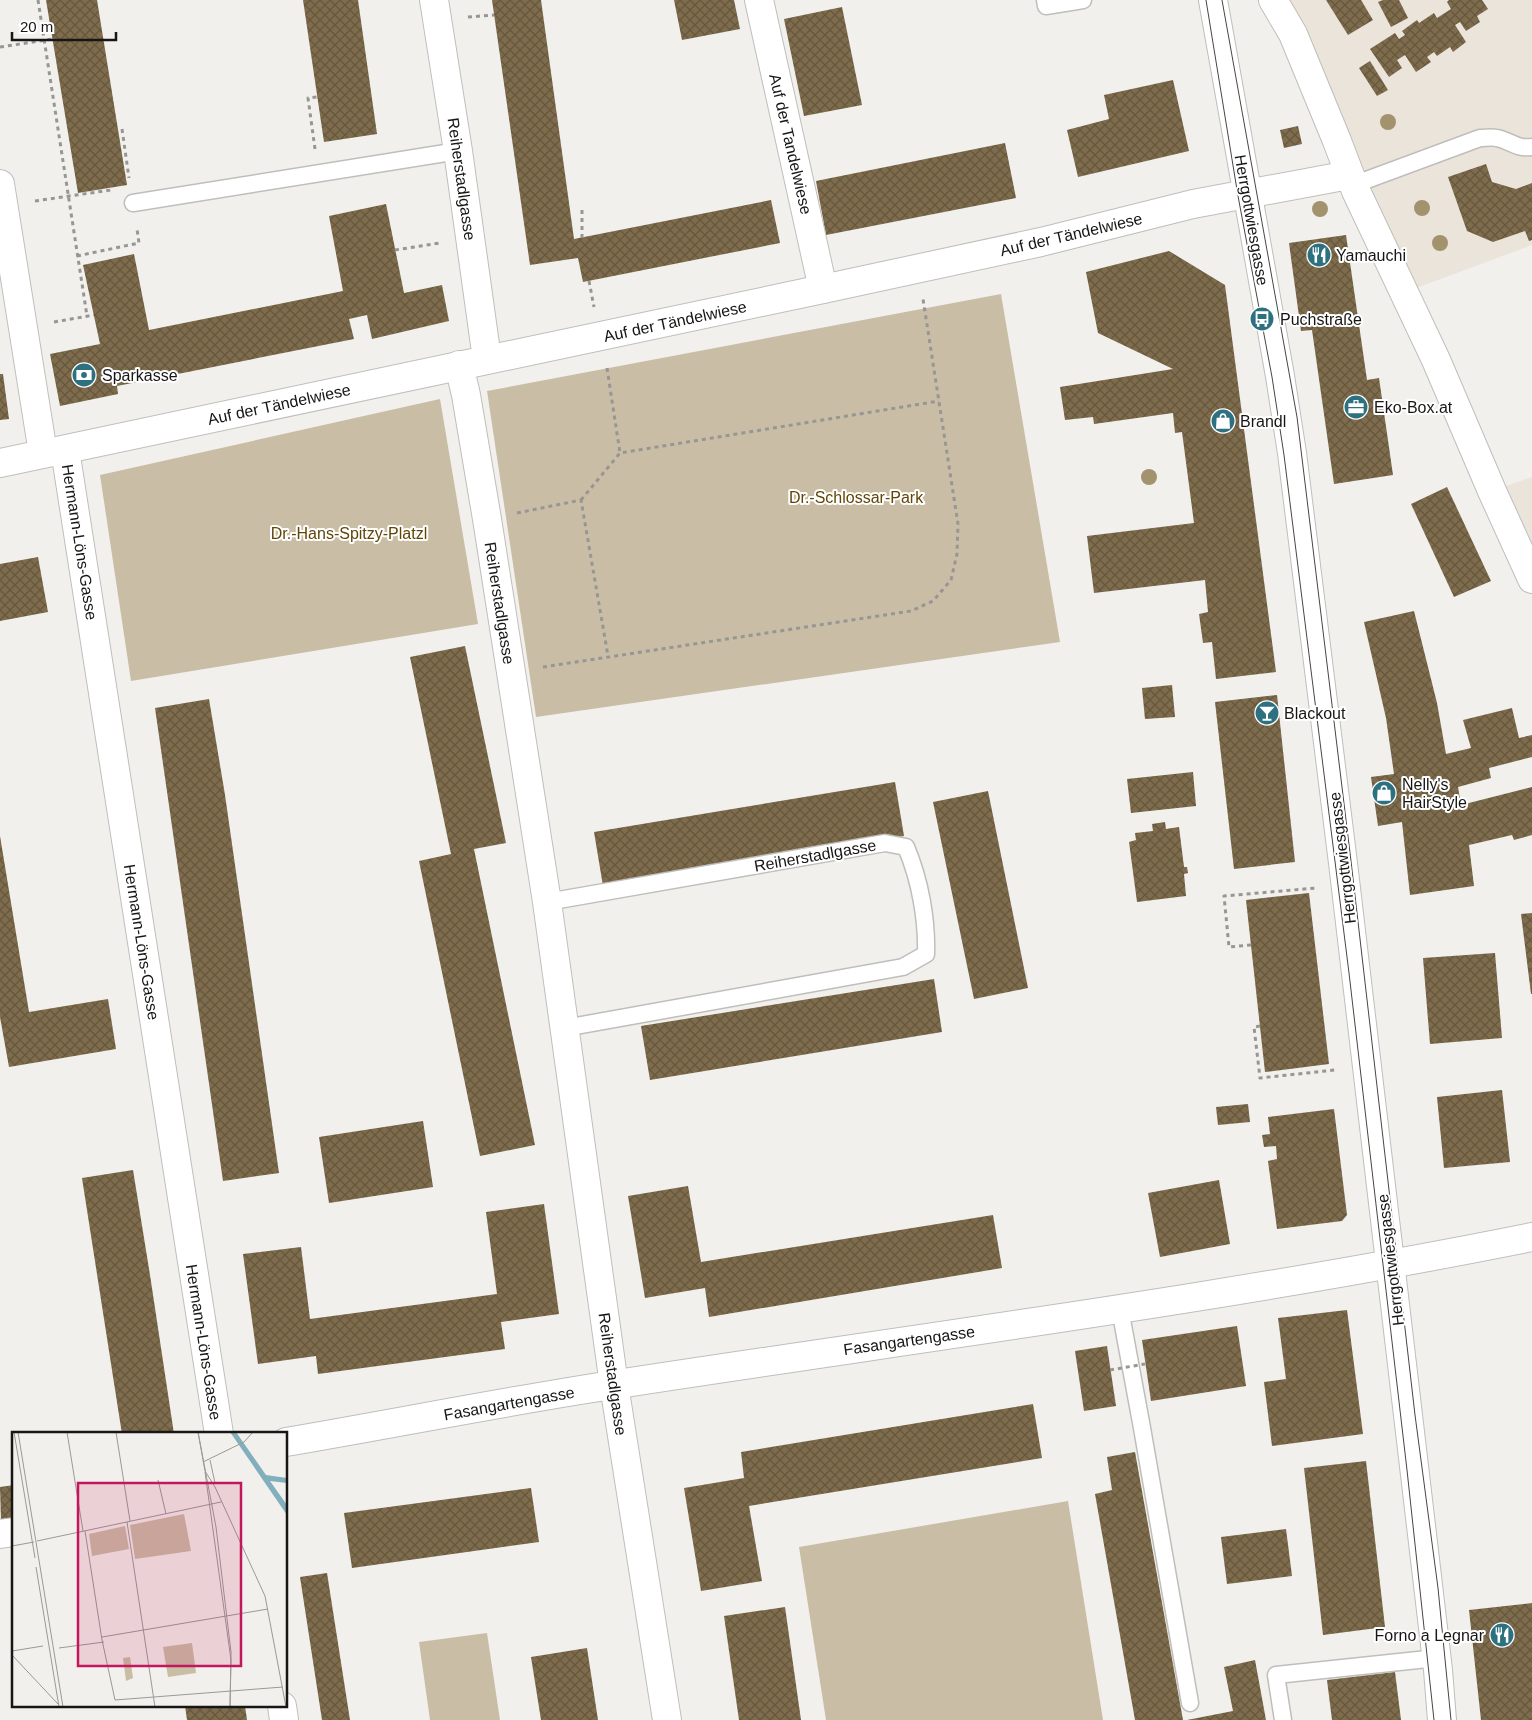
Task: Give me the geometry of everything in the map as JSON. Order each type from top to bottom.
[{"type":"street","name":"Reiherstadlgasse","points":[[434,0],[458,151],[487,359]]},
{"type":"street","name":"Auf der Tandelwiese","points":[[759,0],[823,289]]},
{"type":"street","name":"Herrgottwiesgasse","points":[[1213,0],[1292,453],[1437,1658],[1442,1720]]},
{"type":"street","points":[[1273,0],[1293,34]]},
{"type":"street","points":[[1285,0],[1293,34],[1351,180],[1436,360],[1531,576]]},
{"type":"street","name":"Auf der Tändelwiese","points":[[0,463],[487,359],[554,347],[1041,242],[1193,204],[1247,194],[1351,180]]},
{"type":"street","name":"Hermann-Löns-Gasse","points":[[0,184],[54,451],[219,1432]]},
{"type":"street","name":"Reiherstadlgasse","points":[[459,365],[487,518],[547,902],[614,1384],[667,1720]]},
{"type":"street","name":"Fasangartengasse","points":[[288,1442],[614,1384],[1120,1309],[1390,1265],[1532,1237]]},
{"type":"lane","points":[[1045,0],[1046,6],[1084,0]]},
{"type":"lane","points":[[1351,180],[1480,138],[1499,138],[1514,146],[1532,147]]},
{"type":"lane","points":[[131,195],[319,174],[458,151]]},
{"type":"lane","name":"Reiherstadlgasse","points":[[547,902],[885,843],[906,847],[914,867],[927,932],[926,954],[904,967],[565,1028]]},
{"type":"lane","points":[[1120,1309],[1190,1703]]},
{"type":"lane","points":[[1283,1720],[1276,1675],[1437,1658]]},
{"type":"path","points":[[38,0],[87,316]]},
{"type":"path","points":[[467,17],[494,15]]},
{"type":"path","points":[[0,47],[53,39]]},
{"type":"path","points":[[317,97],[308,98],[319,174]]},
{"type":"path","points":[[77,256],[139,243],[122,129]]},
{"type":"path","points":[[32,202],[68,196],[131,195]]},
{"type":"path","points":[[582,210],[582,238]]},
{"type":"path","points":[[395,250],[444,242]]},
{"type":"path","points":[[589,281],[594,307]]},
{"type":"path","points":[[541,667],[911,611],[933,601],[951,580],[957,554],[958,524],[923,299]]},
{"type":"path","points":[[50,323],[94,315]]},
{"type":"path","points":[[606,365],[620,454]]},
{"type":"path","points":[[510,514],[581,500],[620,454],[939,401]]},
{"type":"path","points":[[581,500],[608,656]]},
{"type":"path","points":[[1251,945],[1229,948],[1224,896],[1319,888]]},
{"type":"path","points":[[1260,1026],[1254,1027],[1260,1078],[1338,1070]]},
{"type":"path","points":[[1110,1370],[1146,1364]]},
{"type":"shaded area","points":[[1286,0],[1532,0],[1532,245],[1411,290]]},
{"type":"shaded area","points":[[1532,477],[1532,575],[1492,491]]},
{"type":"green space","name":"Dr.-Schlossar-Park","points":[[1001,294],[1060,642],[536,717],[487,391]]},
{"type":"green space","name":"Dr.-Hans-Spitzy-Platzl","points":[[440,399],[478,624],[131,681],[100,475]]},
{"type":"green space","points":[[1068,1501],[1103,1720],[826,1720],[799,1547]]},
{"type":"green space","points":[[487,1633],[500,1720],[430,1720],[419,1642]]},
{"type":"building","points":[[46,0],[97,0],[127,185],[78,193]]},
{"type":"building","points":[[303,0],[358,0],[377,134],[324,142]]},
{"type":"building","points":[[492,0],[541,0],[574,239],[771,200],[780,243],[583,282],[578,258],[530,265]]},
{"type":"building","points":[[674,0],[734,0],[740,29],[682,40]]},
{"type":"building","points":[[1326,0],[1361,0],[1373,20],[1348,35]]},
{"type":"building","points":[[1383,0],[1399,0],[1408,18],[1391,27],[1378,2]]},
{"type":"building","points":[[1449,0],[1482,0],[1488,9],[1477,16],[1480,22],[1466,31],[1460,22],[1455,25],[1466,42],[1453,52],[1450,47],[1437,56],[1434,52],[1427,57],[1431,62],[1416,72],[1405,55],[1397,60],[1402,68],[1389,77],[1370,49],[1395,33],[1399,39],[1405,35],[1402,31],[1417,20],[1419,23],[1434,13],[1437,18],[1451,9],[1447,2]]},
{"type":"building","points":[[842,7],[862,105],[804,116],[784,19]]},
{"type":"building","points":[[1370,61],[1388,90],[1377,96],[1359,68]]},
{"type":"building","points":[[1173,80],[1189,151],[1078,177],[1067,130],[1109,119],[1104,95]]},
{"type":"building","points":[[1298,126],[1302,144],[1284,148],[1280,130]]},
{"type":"building","points":[[1005,143],[1016,198],[826,235],[816,181]]},
{"type":"building","points":[[1486,164],[1492,182],[1516,189],[1532,183],[1532,240],[1529,241],[1525,231],[1493,242],[1467,231],[1448,177]]},
{"type":"building","points":[[386,204],[404,293],[442,285],[449,321],[372,339],[367,315],[349,319],[354,339],[117,386],[118,394],[60,406],[50,354],[100,344],[83,265],[134,254],[149,330],[343,291],[329,216]]},
{"type":"building","points":[[1346,235],[1367,380],[1379,378],[1393,475],[1334,484],[1312,330],[1301,331],[1289,243]]},
{"type":"building","points":[[1169,251],[1225,285],[1276,672],[1216,679],[1212,642],[1203,643],[1199,614],[1208,612],[1205,580],[1094,593],[1087,536],[1194,523],[1182,432],[1175,433],[1173,413],[1094,424],[1093,417],[1065,420],[1060,387],[1173,369],[1098,333],[1086,272]]},
{"type":"building","points":[[0,374],[3,374],[9,419],[0,420]]},
{"type":"building","points":[[1447,487],[1491,581],[1454,597],[1411,504]]},
{"type":"building","points":[[38,557],[48,612],[0,621],[0,564]]},
{"type":"building","points":[[1414,611],[1437,703],[1446,754],[1471,748],[1463,720],[1512,708],[1519,738],[1532,735],[1532,757],[1489,768],[1491,778],[1458,787],[1461,805],[1532,787],[1532,835],[1514,840],[1512,835],[1469,845],[1474,886],[1410,895],[1402,822],[1378,826],[1371,777],[1394,774],[1386,718],[1364,622]]},
{"type":"building","points":[[465,646],[506,843],[474,849],[535,1145],[480,1156],[419,861],[451,854],[410,657]]},
{"type":"building","points":[[1172,685],[1175,717],[1145,719],[1142,688]]},
{"type":"building","points":[[1277,695],[1295,862],[1234,869],[1215,702]]},
{"type":"building","points":[[209,699],[225,795],[279,1173],[223,1181],[155,708]]},
{"type":"building","points":[[1193,772],[1196,806],[1131,813],[1127,779]]},
{"type":"building","points":[[895,782],[904,836],[603,886],[594,832]]},
{"type":"building","points":[[988,791],[1028,988],[974,999],[933,802]]},
{"type":"building","points":[[1165,822],[1166,829],[1179,827],[1184,867],[1187,867],[1188,873],[1184,874],[1186,896],[1137,902],[1129,842],[1136,840],[1135,833],[1153,831],[1152,824]]},
{"type":"building","points":[[0,836],[29,1012],[108,999],[116,1049],[9,1067],[0,1017]]},
{"type":"building","points":[[1309,893],[1329,1064],[1265,1072],[1246,900]]},
{"type":"building","points":[[1532,913],[1532,994],[1531,994],[1521,914]]},
{"type":"building","points":[[1495,953],[1502,1038],[1430,1044],[1423,958]]},
{"type":"building","points":[[934,979],[942,1032],[650,1080],[641,1026]]},
{"type":"building","points":[[1502,1090],[1510,1162],[1444,1168],[1437,1097]]},
{"type":"building","points":[[1248,1104],[1250,1122],[1218,1125],[1216,1107]]},
{"type":"building","points":[[1334,1109],[1347,1215],[1342,1221],[1277,1229],[1268,1161],[1277,1159],[1276,1146],[1264,1147],[1262,1135],[1270,1134],[1268,1117]]},
{"type":"building","points":[[423,1121],[433,1187],[329,1203],[319,1137]]},
{"type":"building","points":[[133,1170],[174,1432],[122,1432],[82,1178]]},
{"type":"building","points":[[1219,1180],[1230,1244],[1160,1257],[1148,1193]]},
{"type":"building","points":[[688,1186],[701,1262],[993,1215],[1002,1268],[709,1317],[705,1288],[645,1298],[628,1196]]},
{"type":"building","points":[[544,1204],[559,1314],[501,1322],[505,1349],[318,1374],[316,1356],[258,1364],[243,1254],[301,1247],[310,1319],[497,1294],[486,1212]]},
{"type":"building","points":[[1347,1310],[1363,1434],[1272,1446],[1264,1382],[1286,1379],[1278,1318]]},
{"type":"building","points":[[1237,1326],[1246,1386],[1151,1401],[1142,1340]]},
{"type":"building","points":[[1107,1346],[1116,1406],[1084,1411],[1075,1351]]},
{"type":"building","points":[[1033,1404],[1042,1458],[749,1506],[762,1581],[701,1591],[684,1488],[744,1478],[741,1452]]},
{"type":"building","points":[[1135,1452],[1183,1720],[1135,1720],[1095,1494],[1112,1490],[1107,1457]]},
{"type":"building","points":[[1366,1461],[1385,1627],[1323,1635],[1304,1468]]},
{"type":"building","points":[[12,1485],[12,1519],[1,1521],[0,1487]]},
{"type":"building","points":[[531,1488],[539,1542],[352,1568],[344,1513]]},
{"type":"building","points":[[1286,1529],[1292,1576],[1227,1584],[1221,1537]]},
{"type":"building","points":[[327,1573],[350,1720],[322,1720],[300,1577]]},
{"type":"building","points":[[1532,1603],[1532,1720],[1481,1720],[1469,1610]]},
{"type":"building","points":[[785,1607],[801,1720],[739,1720],[724,1616]]},
{"type":"building","points":[[587,1648],[598,1720],[541,1720],[531,1657]]},
{"type":"building","points":[[1255,1660],[1266,1720],[1187,1720],[1233,1711],[1224,1667]]},
{"type":"building","points":[[1395,1672],[1401,1720],[1332,1720],[1327,1680]]},
{"type":"building","points":[[185,1708],[245,1708],[247,1720],[187,1720]]},
{"type":"tram line","points":[[1206,0],[1238,196],[1272,377],[1284,455],[1349,973],[1434,1720]]},
{"type":"tram line","points":[[1222,0],[1297,417],[1415,1415],[1438,1588],[1451,1720]]},
{"type":"place","name":"Yamauchi","points":[[1319,255]]},
{"type":"place","name":"Puchstraße","points":[[1262,319]]},
{"type":"place","name":"Sparkasse","points":[[84,375]]},
{"type":"place","name":"Eko-Box.at","points":[[1356,407]]},
{"type":"place","name":"Brandl","points":[[1223,421]]},
{"type":"place","name":"Blackout","points":[[1267,713]]},
{"type":"place","name":"Nelly's HairStyle","points":[[1384,793]]},
{"type":"place","name":"Forno a Legnar","points":[[1502,1635]]}]
